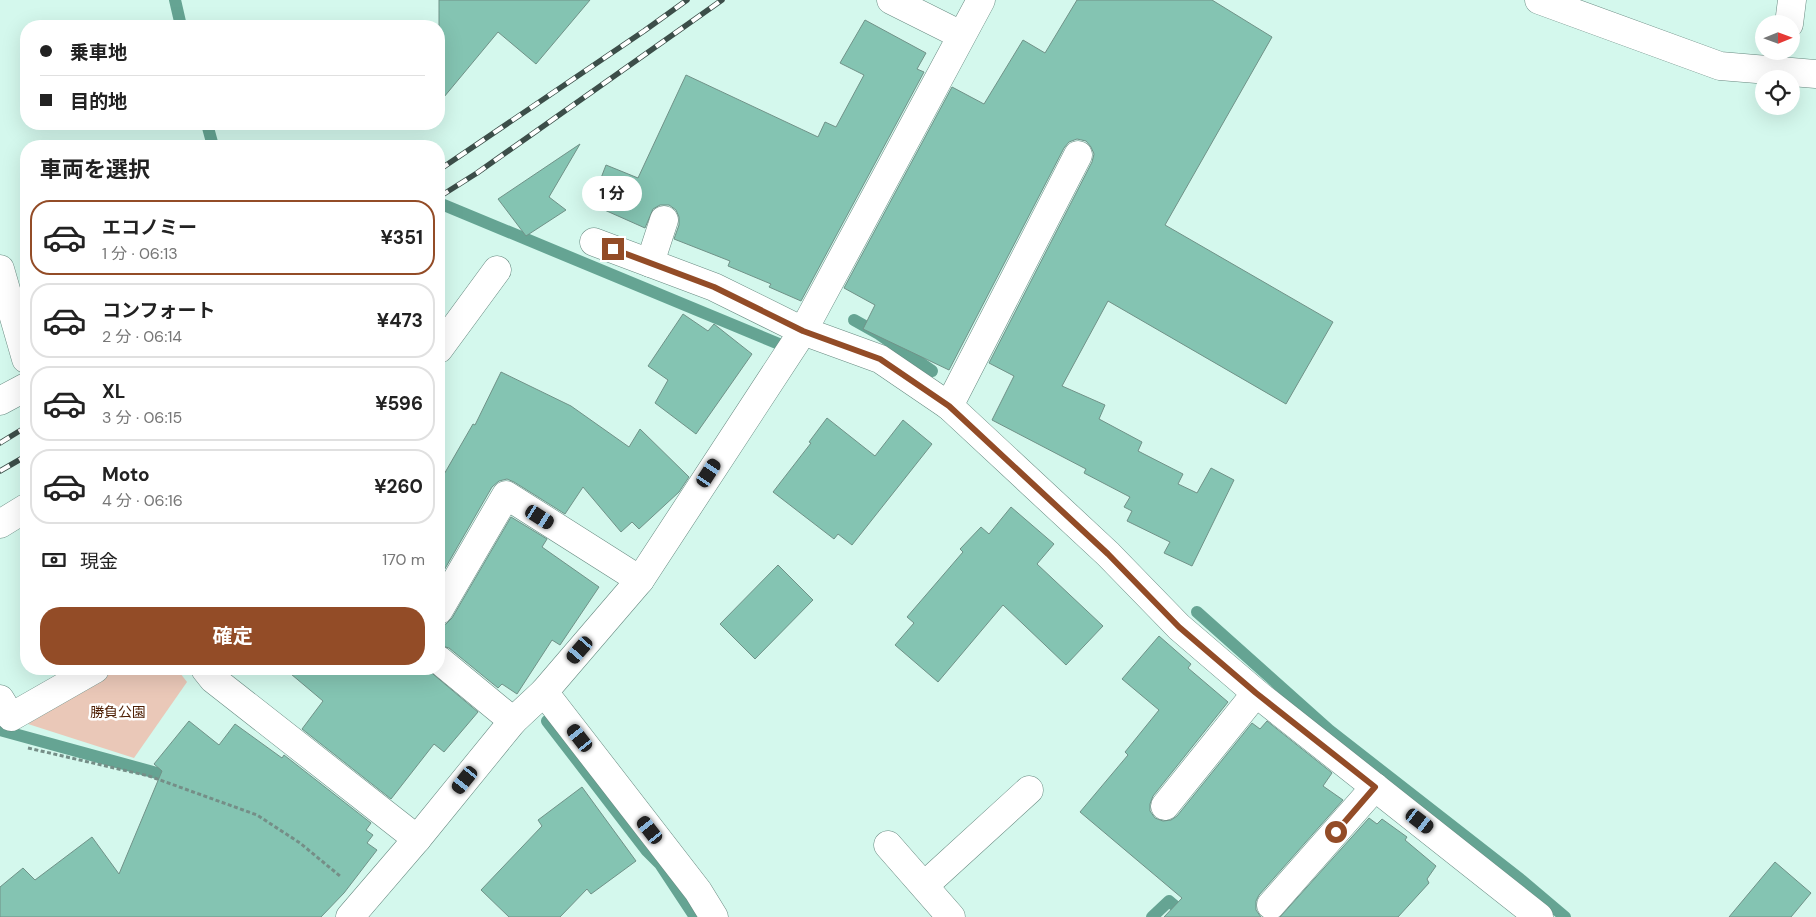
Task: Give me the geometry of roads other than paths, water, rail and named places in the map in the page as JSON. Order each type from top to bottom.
[{"type":"street","points":[[891,0],[961,35]]},
{"type":"street","points":[[358,908],[513,721],[544,692],[640,580],[803,331],[981,0]]},
{"type":"street","points":[[1539,0],[1720,66],[1784,61],[1816,74]]},
{"type":"street","points":[[1790,15],[1792,0]]},
{"type":"street","points":[[949,406],[1078,154]]},
{"type":"street","points":[[650,263],[664,220]]},
{"type":"street","points":[[594,242],[714,287],[803,331],[880,359],[949,406],[1108,554],[1179,627],[1256,693],[1539,917]]},
{"type":"street","points":[[0,269],[20,338]]},
{"type":"street","points":[[445,342],[497,270]]},
{"type":"street","points":[[0,401],[20,390]]},
{"type":"street","points":[[445,600],[506,496],[640,580]]},
{"type":"street","points":[[0,524],[20,512]]},
{"type":"street","points":[[445,665],[513,721]]},
{"type":"street","points":[[0,698],[11,717],[84,675]]},
{"type":"street","points":[[210,675],[417,839]]},
{"type":"street","points":[[544,692],[698,891],[714,917]]},
{"type":"street","points":[[1165,806],[1256,693]]},
{"type":"street","points":[[1271,906],[1375,787]]},
{"type":"street","points":[[924,885],[1029,790]]},
{"type":"street","points":[[888,845],[951,917]]},
{"type":"waterway","points":[[175,0],[180,20]]},
{"type":"waterway","points":[[209,130],[211,140]]},
{"type":"waterway","points":[[445,205],[779,344]]},
{"type":"waterway","points":[[854,320],[879,334],[932,371]]},
{"type":"waterway","points":[[1197,612],[1329,730],[1520,879],[1565,917]]},
{"type":"waterway","points":[[547,721],[647,851],[660,864],[695,917]]},
{"type":"waterway","points":[[0,730],[175,778]]},
{"type":"waterway","points":[[1152,917],[1169,901],[1188,917]]},
{"type":"railway","points":[[445,166],[687,0]]},
{"type":"railway","points":[[445,193],[477,173],[722,0]]},
{"type":"railway","points":[[0,443],[20,431]]},
{"type":"railway","points":[[0,471],[20,459]]},
{"type":"park label","name":"勝負公園","points":[[118,712]]}]
